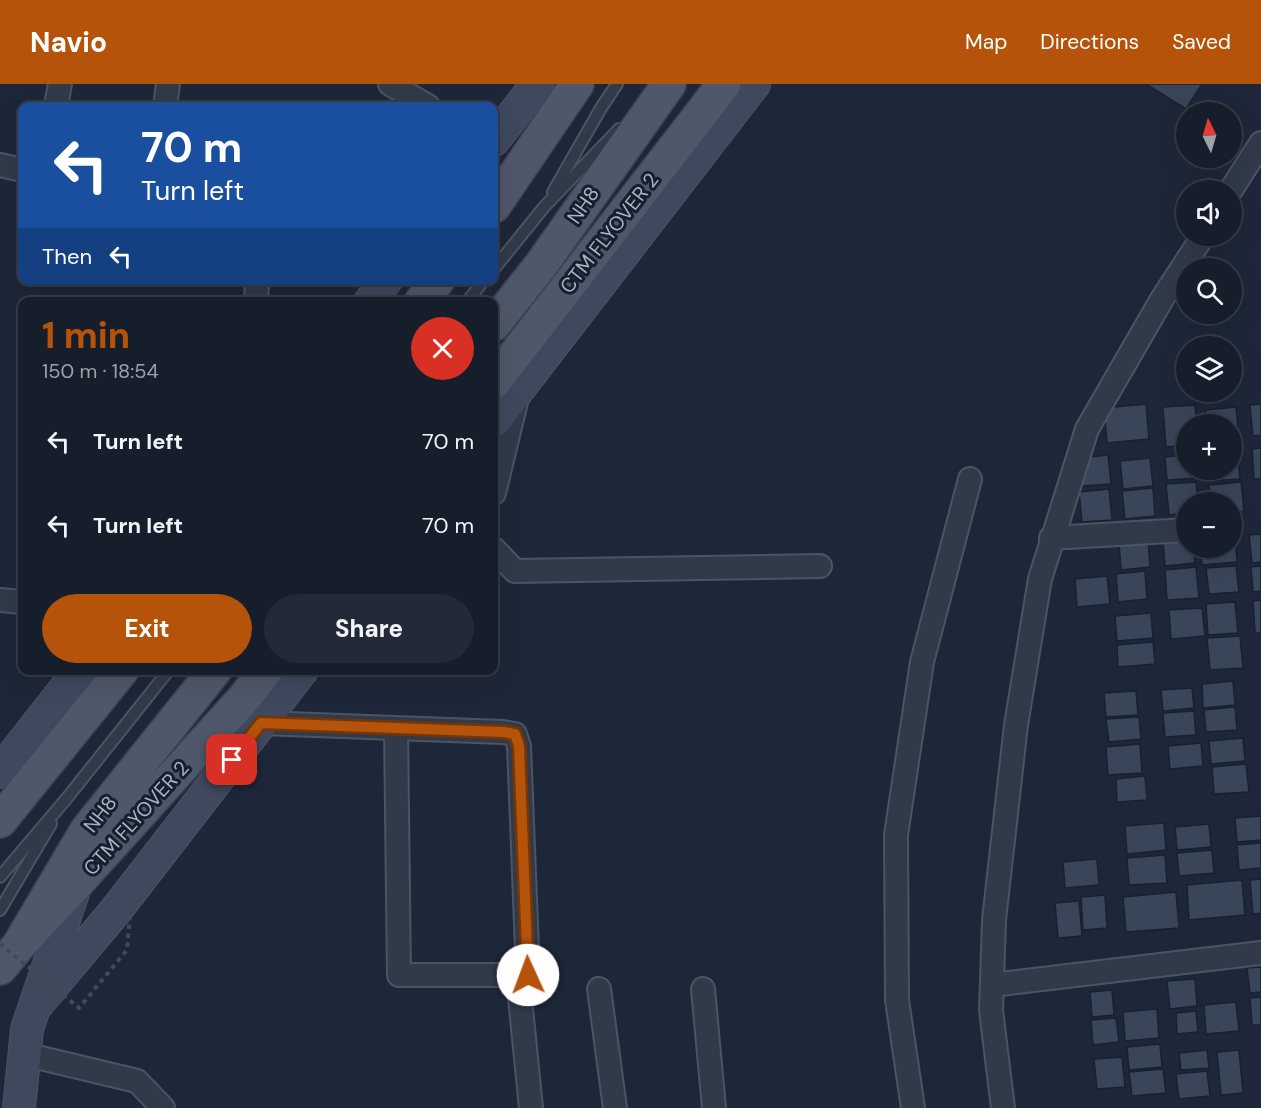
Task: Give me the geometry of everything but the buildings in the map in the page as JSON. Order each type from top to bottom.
[{"type":"main road","points":[[498,200],[577,84]]},
{"type":"main road","name":"NH8","points":[[498,319],[541,265],[669,84]]},
{"type":"main road","name":"CTM FLYOVER 2","points":[[506,385],[724,84]]},
{"type":"main road","points":[[425,297],[434,285]]},
{"type":"main road","points":[[0,821],[118,675]]},
{"type":"main road","name":"NH8","points":[[6,952],[87,830],[211,675]]},
{"type":"main road","name":"CTM FLYOVER 2","points":[[6,952],[76,884],[245,697],[262,675]]},
{"type":"street","points":[[57,102],[60,84]]},
{"type":"street","points":[[166,102],[168,84]]},
{"type":"street","points":[[390,84],[421,102]]},
{"type":"street","points":[[498,136],[537,84]]},
{"type":"street","points":[[498,409],[506,385],[754,84]]},
{"type":"street","points":[[1237,180],[1261,143]]},
{"type":"street","points":[[0,165],[18,169]]},
{"type":"street","points":[[1003,1108],[991,1010],[994,920],[1016,725],[1040,579],[1087,429],[1162,299],[1196,246]]},
{"type":"street","points":[[498,457],[506,385]]},
{"type":"street","points":[[913,1108],[897,1000],[896,835],[922,662],[970,479]]},
{"type":"street","points":[[1052,538],[1176,531]]},
{"type":"street","points":[[498,553],[515,571],[820,566]]},
{"type":"street","points":[[0,600],[18,602]]},
{"type":"street","points":[[0,772],[76,675]]},
{"type":"street","points":[[34,1008],[132,890],[298,675]]},
{"type":"street","points":[[261,723],[396,728],[515,734],[519,746],[528,975],[399,975],[396,728]]},
{"type":"street","points":[[18,1108],[27,1029],[76,884]]},
{"type":"street","points":[[992,985],[1261,953]]},
{"type":"street","points":[[599,989],[615,1108]]},
{"type":"street","points":[[703,989],[714,1108]]},
{"type":"street","points":[[520,998],[531,1108]]},
{"type":"street","points":[[24,1054],[137,1081],[163,1108]]},
{"type":"lane","points":[[544,207],[617,84]]},
{"type":"lane","points":[[498,264],[544,207],[626,122]]},
{"type":"lane","points":[[471,297],[480,285]]},
{"type":"lane","points":[[0,877],[67,798],[165,675]]},
{"type":"lane","points":[[0,910],[67,798]]},
{"type":"path","points":[[6,952],[79,1008],[127,950],[132,890]]},
{"type":"route","points":[[232,760],[261,723],[515,734],[519,746],[528,975]]}]
